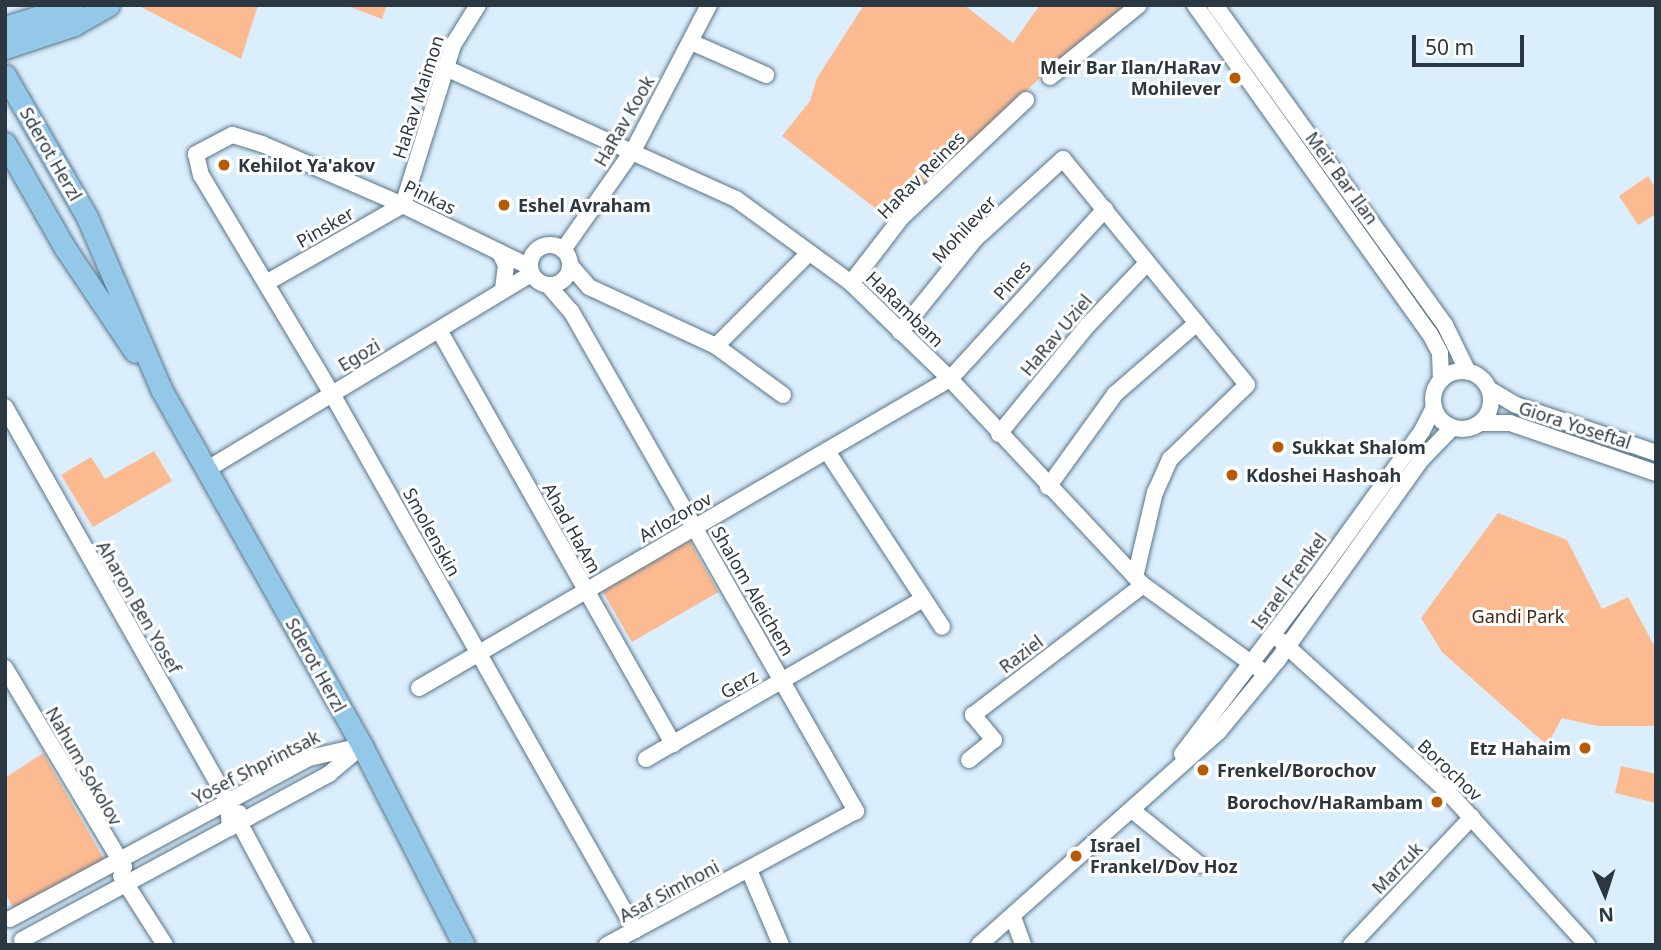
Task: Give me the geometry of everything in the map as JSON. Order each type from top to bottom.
[{"type":"main road","points":[[5,27],[74,5]]},
{"type":"main road","points":[[5,48],[74,25],[109,5]]},
{"type":"main road","name":"Sderot Herzl","points":[[5,75],[87,218],[161,389]]},
{"type":"main road","name":"Sderot Herzl","points":[[5,143],[65,248],[161,389],[362,746],[464,945]]},
{"type":"street","name":"HaRav Maimon","points":[[403,205],[462,25],[478,5]]},
{"type":"street","name":"HaRav Kook","points":[[566,258],[634,149],[709,5]]},
{"type":"street","points":[[1050,77],[1139,5]]},
{"type":"street","name":"Meir Bar Ilan","points":[[1195,5],[1430,334],[1440,353],[1441,380]]},
{"type":"street","name":"Meir Bar Ilan","points":[[1215,5],[1444,326],[1468,372]]},
{"type":"street","points":[[691,42],[766,75]]},
{"type":"street","name":"HaRambam","points":[[448,69],[634,149],[736,199],[851,284],[950,379],[1048,487],[1139,581],[1266,674]]},
{"type":"street","name":"HaRav Reines","points":[[851,284],[901,218],[1026,100]]},
{"type":"street","name":"Pinkas","points":[[196,154],[232,135],[403,205],[531,270]]},
{"type":"street","name":"Smolenskin","points":[[196,154],[201,175],[332,394],[635,930]]},
{"type":"street","name":"Mohilever","points":[[900,332],[975,239],[1063,159],[1105,209]]},
{"type":"street","name":"Pinsker","points":[[266,284],[403,205]]},
{"type":"street","points":[[1105,209],[1146,264],[1247,385],[1170,458],[1155,492],[1139,581]]},
{"type":"street","name":"Pines","points":[[950,379],[1105,209]]},
{"type":"street","points":[[566,258],[565,278],[548,285],[531,270],[533,254],[543,246],[566,258],[589,288],[716,346],[783,395]]},
{"type":"street","points":[[500,253],[506,265],[503,291]]},
{"type":"street","points":[[716,346],[808,254]]},
{"type":"street","name":"HaRav Uziel","points":[[999,434],[1088,325],[1146,264]]},
{"type":"street","name":"Egozi","points":[[206,470],[503,291],[531,270]]},
{"type":"street","name":"Shalom Aleichem","points":[[548,285],[571,311],[856,811]]},
{"type":"street","points":[[1048,487],[1115,394],[1197,323]]},
{"type":"street","name":"Ahad HaAm","points":[[439,330],[673,744]]},
{"type":"street","points":[[1468,372],[1489,388],[1491,407],[1480,423],[1452,428],[1434,407],[1441,380],[1468,372]]},
{"type":"street","name":"Arlozorov","points":[[419,688],[950,379]]},
{"type":"street","name":"Giora Yoseftal","points":[[1489,388],[1516,405],[1656,453]]},
{"type":"street","name":"Aharon Ben Yosef","points":[[5,407],[233,799],[234,825],[305,945]]},
{"type":"street","name":"Israel Frenkel","points":[[1169,774],[1422,431],[1434,407]]},
{"type":"street","name":"Giora Yoseftal","points":[[1480,423],[1510,423],[1656,473]]},
{"type":"street","name":"Israel Frenkel","points":[[979,945],[1219,731],[1288,646],[1420,461],[1452,428]]},
{"type":"street","points":[[827,451],[942,627]]},
{"type":"street","name":"Raziel","points":[[969,760],[994,740],[973,715],[1139,581]]},
{"type":"street","name":"Gerz","points":[[646,759],[923,599]]},
{"type":"street","name":"Borochov","points":[[1273,635],[1472,817],[1587,945]]},
{"type":"street","name":"Nahum Sokolov","points":[[5,668],[113,863],[133,880],[164,945]]},
{"type":"street","points":[[8,915],[23,942],[329,774],[362,746]]},
{"type":"street","name":"Yosef Shprintsak","points":[[8,915],[113,863],[309,758],[362,746]]},
{"type":"street","points":[[1132,810],[1200,865]]},
{"type":"street","name":"Asaf Simhoni","points":[[607,945],[856,811]]},
{"type":"street","name":"Marzuk","points":[[1351,945],[1472,817]]},
{"type":"street","points":[[749,870],[781,945]]},
{"type":"street","points":[[1013,917],[1023,945]]},
{"type":"green space","points":[[137,5],[258,5],[241,59]]},
{"type":"green space","points":[[345,5],[387,5],[382,19]]},
{"type":"green space","points":[[864,5],[964,5],[1013,43],[1040,5],[1131,5],[1057,61],[893,222],[782,136],[810,101],[817,78]]},
{"type":"green space","points":[[1648,176],[1656,189],[1656,214],[1638,225],[1619,196]]},
{"type":"green space","points":[[154,451],[172,481],[93,527],[61,475],[91,457],[105,479]]},
{"type":"green space","name":"Gandi Park","points":[[1498,513],[1567,540],[1602,609],[1628,597],[1656,649],[1656,726],[1598,726],[1562,718],[1547,745],[1442,652],[1421,618]]},
{"type":"green space","points":[[689,541],[718,592],[632,642],[602,591]]},
{"type":"green space","points":[[43,753],[104,859],[13,908],[5,892],[5,778]]},
{"type":"green space","points":[[1621,766],[1656,774],[1656,803],[1615,793]]},
{"type":"place","name":"Meir Bar Ilan/HaRav Mohilever","points":[[1235,78]]},
{"type":"place","name":"Kehilot Ya'akov","points":[[224,165]]},
{"type":"place","name":"Eshel Avraham","points":[[504,205]]},
{"type":"place","name":"Sukkat Shalom","points":[[1278,447]]},
{"type":"place","name":"Kdoshei Hashoah","points":[[1232,475]]},
{"type":"place","name":"Etz Hahaim","points":[[1585,748]]},
{"type":"place","name":"Frenkel/Borochov","points":[[1203,770]]},
{"type":"place","name":"Borochov/HaRambam","points":[[1437,802]]},
{"type":"place","name":"Israel Frankel/Dov Hoz","points":[[1076,856]]}]
